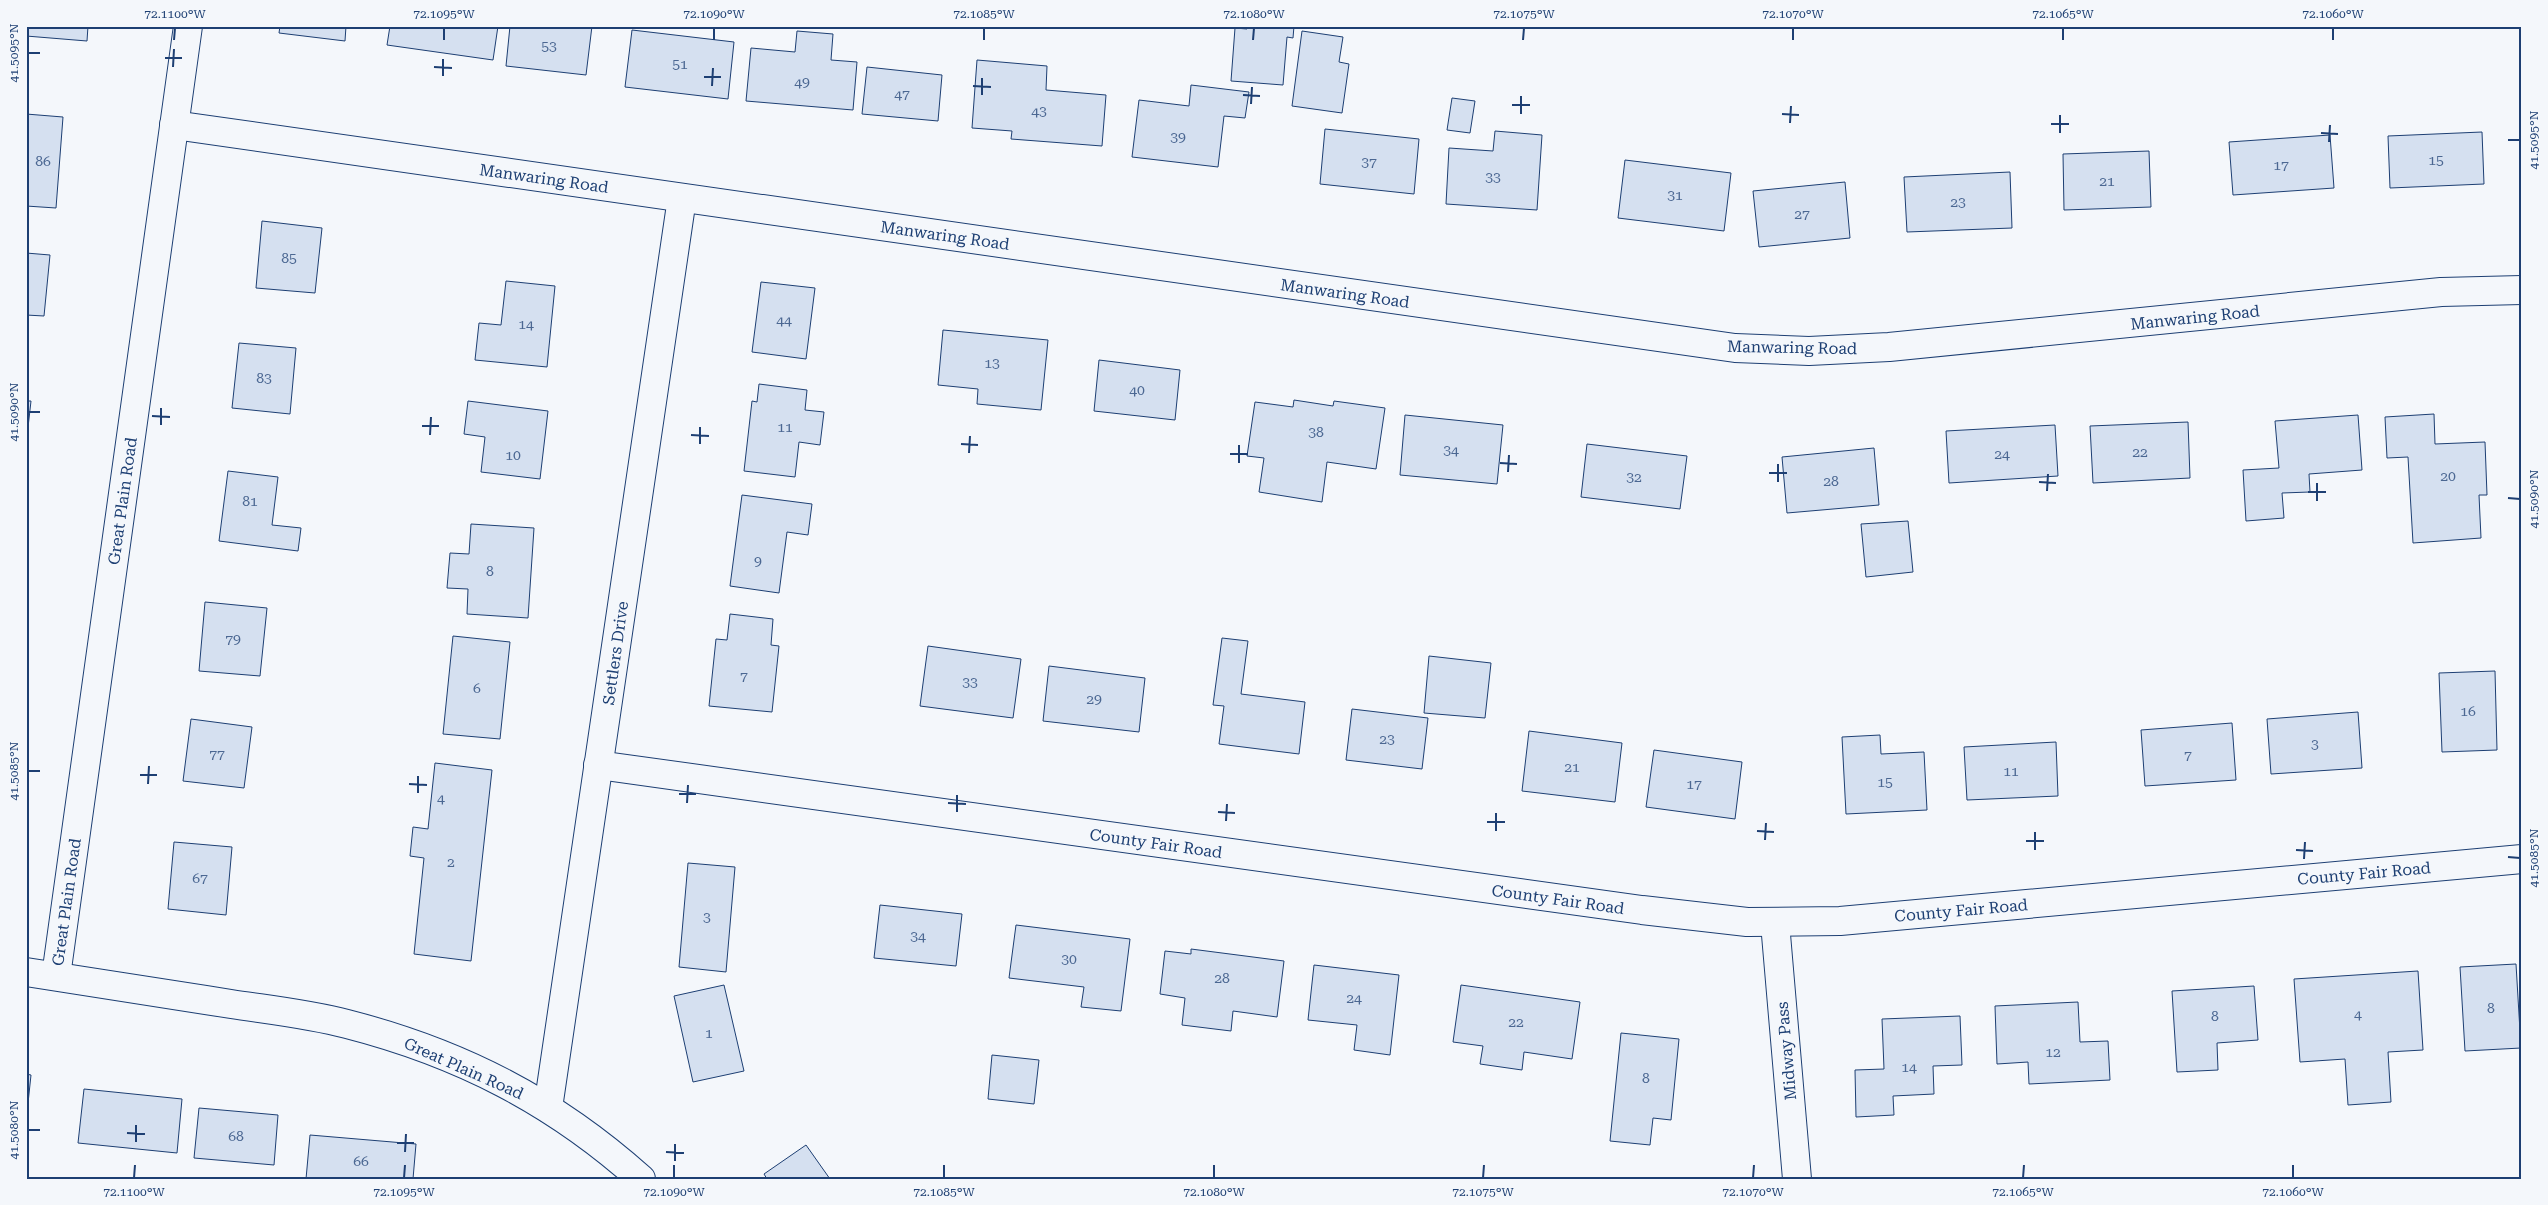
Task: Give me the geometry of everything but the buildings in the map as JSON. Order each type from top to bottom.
[{"type":"street","name":"Great Plain Road","points":[[56,976],[188,26]]},
{"type":"street","name":"Manwaring Road","points":[[174,125],[1735,348],[1771,350],[1889,347],[2442,292],[2522,290]]},
{"type":"street","name":"Settlers Drive","points":[[548,1108],[682,198]]},
{"type":"street","name":"County Fair Road","points":[[598,765],[1642,910],[1775,923],[1840,921],[2522,859]]},
{"type":"street","name":"Midway Pass","points":[[1775,923],[1797,1179]]},
{"type":"street","name":"Great Plain Road","points":[[26,972],[349,1025],[399,1039],[448,1057],[489,1076],[548,1108],[586,1133],[641,1179]]}]
